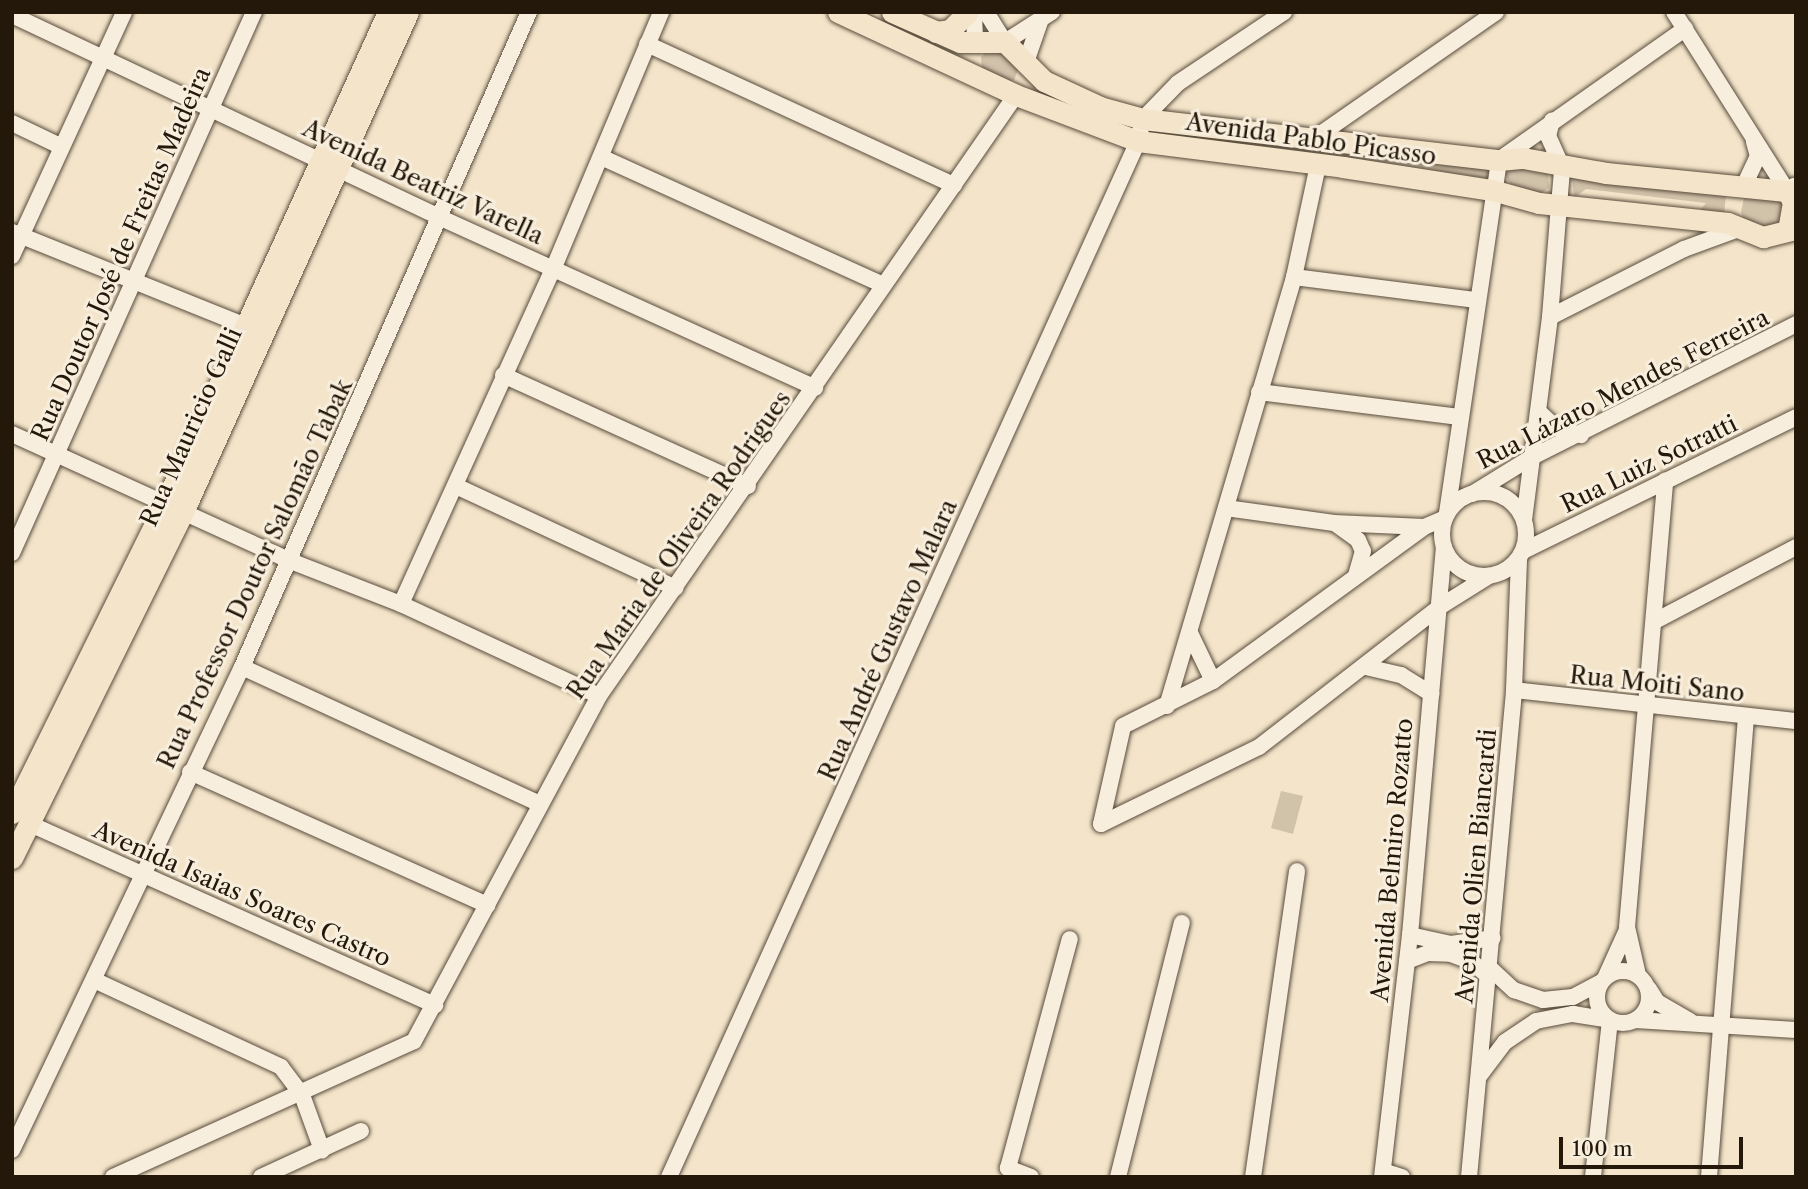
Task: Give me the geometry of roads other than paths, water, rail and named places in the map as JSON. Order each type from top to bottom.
[{"type":"main road","name":"Rua Mauricio Galli","points":[[329,166],[388,12]]},
{"type":"main road","name":"Rua Mauricio Galli","points":[[12,858],[21,818],[174,508],[329,166],[408,12]]},
{"type":"main road","name":"Avenida Pablo Picasso","points":[[838,12],[1016,95],[1138,141],[1492,190],[1559,205],[1735,225],[1763,237],[1792,229]]},
{"type":"main road","points":[[892,12],[936,32],[975,44],[1005,42]]},
{"type":"main road","points":[[936,32],[950,30],[968,12]]},
{"type":"main road","name":"Avenida Pablo Picasso","points":[[1005,42],[1044,81],[1100,107],[1143,119],[1499,160],[1523,158],[1562,167],[1743,188],[1793,189]]},
{"type":"main road","points":[[975,44],[976,75]]},
{"type":"main road","points":[[1016,95],[1026,62]]},
{"type":"main road","points":[[1735,225],[1734,197],[1743,188]]},
{"type":"main road","points":[[1792,229],[1793,189]]},
{"type":"street","points":[[12,256],[16,234],[62,147],[124,12]]},
{"type":"street","name":"Rua Doutor José de Freitas Madeira","points":[[12,553],[58,454],[130,282],[254,12]]},
{"type":"street","name":"Rua Professor Doutor Salomão Tabak","points":[[12,1150],[94,980],[141,873],[242,667],[529,12]]},
{"type":"street","points":[[401,604],[554,267],[661,12]]},
{"type":"street","points":[[974,12],[975,44]]},
{"type":"street","points":[[986,12],[1005,42],[1047,16]]},
{"type":"street","points":[[1143,119],[1178,83],[1284,12]]},
{"type":"street","points":[[1312,140],[1496,12]]},
{"type":"street","points":[[1675,12],[1751,133],[1793,189]]},
{"type":"street","name":"Avenida Beatriz Varella","points":[[12,15],[211,107],[329,166],[815,388]]},
{"type":"street","points":[[1026,62],[1047,16]]},
{"type":"street","points":[[1489,576],[1470,574],[1454,564],[1444,547],[1459,417],[1492,190],[1499,160],[1685,29]]},
{"type":"street","points":[[647,44],[954,185]]},
{"type":"street","name":"Rua Maria de Oliveira Rodrigues","points":[[302,1095],[414,1041],[599,696],[748,486],[883,285],[1016,95]]},
{"type":"street","name":"Rua André Gustavo Malara","points":[[669,1177],[1138,141],[1143,119]]},
{"type":"street","points":[[1524,520],[1512,502],[1493,493],[1472,494],[1446,516],[1424,527],[1213,681],[1123,726],[1101,824],[1259,747],[1441,607],[1489,576],[1506,570],[1521,554],[1550,317],[1562,167],[1548,136],[1552,121]]},
{"type":"street","points":[[12,123],[62,147]]},
{"type":"street","points":[[1743,188],[1758,156],[1751,133]]},
{"type":"street","points":[[601,158],[883,285]]},
{"type":"street","points":[[1167,706],[1191,633],[1294,277],[1318,165]]},
{"type":"street","points":[[1550,317],[1684,248],[1735,225]]},
{"type":"street","points":[[16,234],[254,330]]},
{"type":"street","points":[[1294,277],[1477,300]]},
{"type":"street","name":"Rua Lázaro Mendes Ferreira","points":[[1472,494],[1532,457],[1581,435],[1796,324]]},
{"type":"street","points":[[503,375],[748,486]]},
{"type":"street","points":[[1259,392],[1459,417]]},
{"type":"street","points":[[1539,412],[1556,428],[1581,435]]},
{"type":"street","name":"Rua Luiz Sotratti","points":[[1521,554],[1796,417]]},
{"type":"street","points":[[12,434],[288,560],[401,604],[599,696]]},
{"type":"street","points":[[1665,481],[1657,620],[1649,706],[1634,813],[1628,927],[1639,975],[1657,1002],[1702,1025]]},
{"type":"street","points":[[456,486],[676,588]]},
{"type":"street","points":[[1226,508],[1334,523],[1424,527]]},
{"type":"street","points":[[1334,523],[1358,540],[1363,551],[1356,576]]},
{"type":"street","name":"Avenida Belmiro Rozatto","points":[[1383,1174],[1410,935],[1441,607],[1444,547]]},
{"type":"street","points":[[1657,620],[1796,547]]},
{"type":"street","name":"Avenida Olien Biancardi","points":[[1469,1177],[1490,973],[1514,690],[1521,554]]},
{"type":"street","points":[[1191,633],[1213,681]]},
{"type":"street","points":[[242,667],[540,804]]},
{"type":"street","points":[[1366,667],[1401,675],[1431,694]]},
{"type":"street","name":"Rua Moiti Sano","points":[[1514,690],[1796,721]]},
{"type":"street","points":[[1709,1177],[1724,1027],[1746,716]]},
{"type":"street","points":[[190,772],[488,905]]},
{"type":"street","name":"Avenida Isaias Soares Castro","points":[[21,818],[435,1005]]},
{"type":"street","points":[[1253,1177],[1297,871]]},
{"type":"street","points":[[1118,1177],[1182,923]]},
{"type":"street","points":[[1593,1177],[1611,1020],[1597,999],[1628,927]]},
{"type":"street","points":[[1410,935],[1451,944],[1493,938]]},
{"type":"street","points":[[1031,1177],[1008,1168],[1070,939]]},
{"type":"street","points":[[1407,961],[1429,953],[1451,954],[1472,962],[1514,990],[1543,1000],[1573,997],[1622,970],[1639,975]]},
{"type":"street","points":[[94,980],[281,1067],[302,1095],[322,1150]]},
{"type":"street","points":[[1636,1020],[1648,1007],[1649,989]]},
{"type":"street","points":[[1480,1075],[1505,1042],[1536,1021],[1573,1014],[1611,1020],[1796,1030]]},
{"type":"street","points":[[113,1177],[302,1095]]},
{"type":"street","points":[[261,1177],[361,1132]]},
{"type":"street","points":[[1383,1174],[1402,1177]]}]
